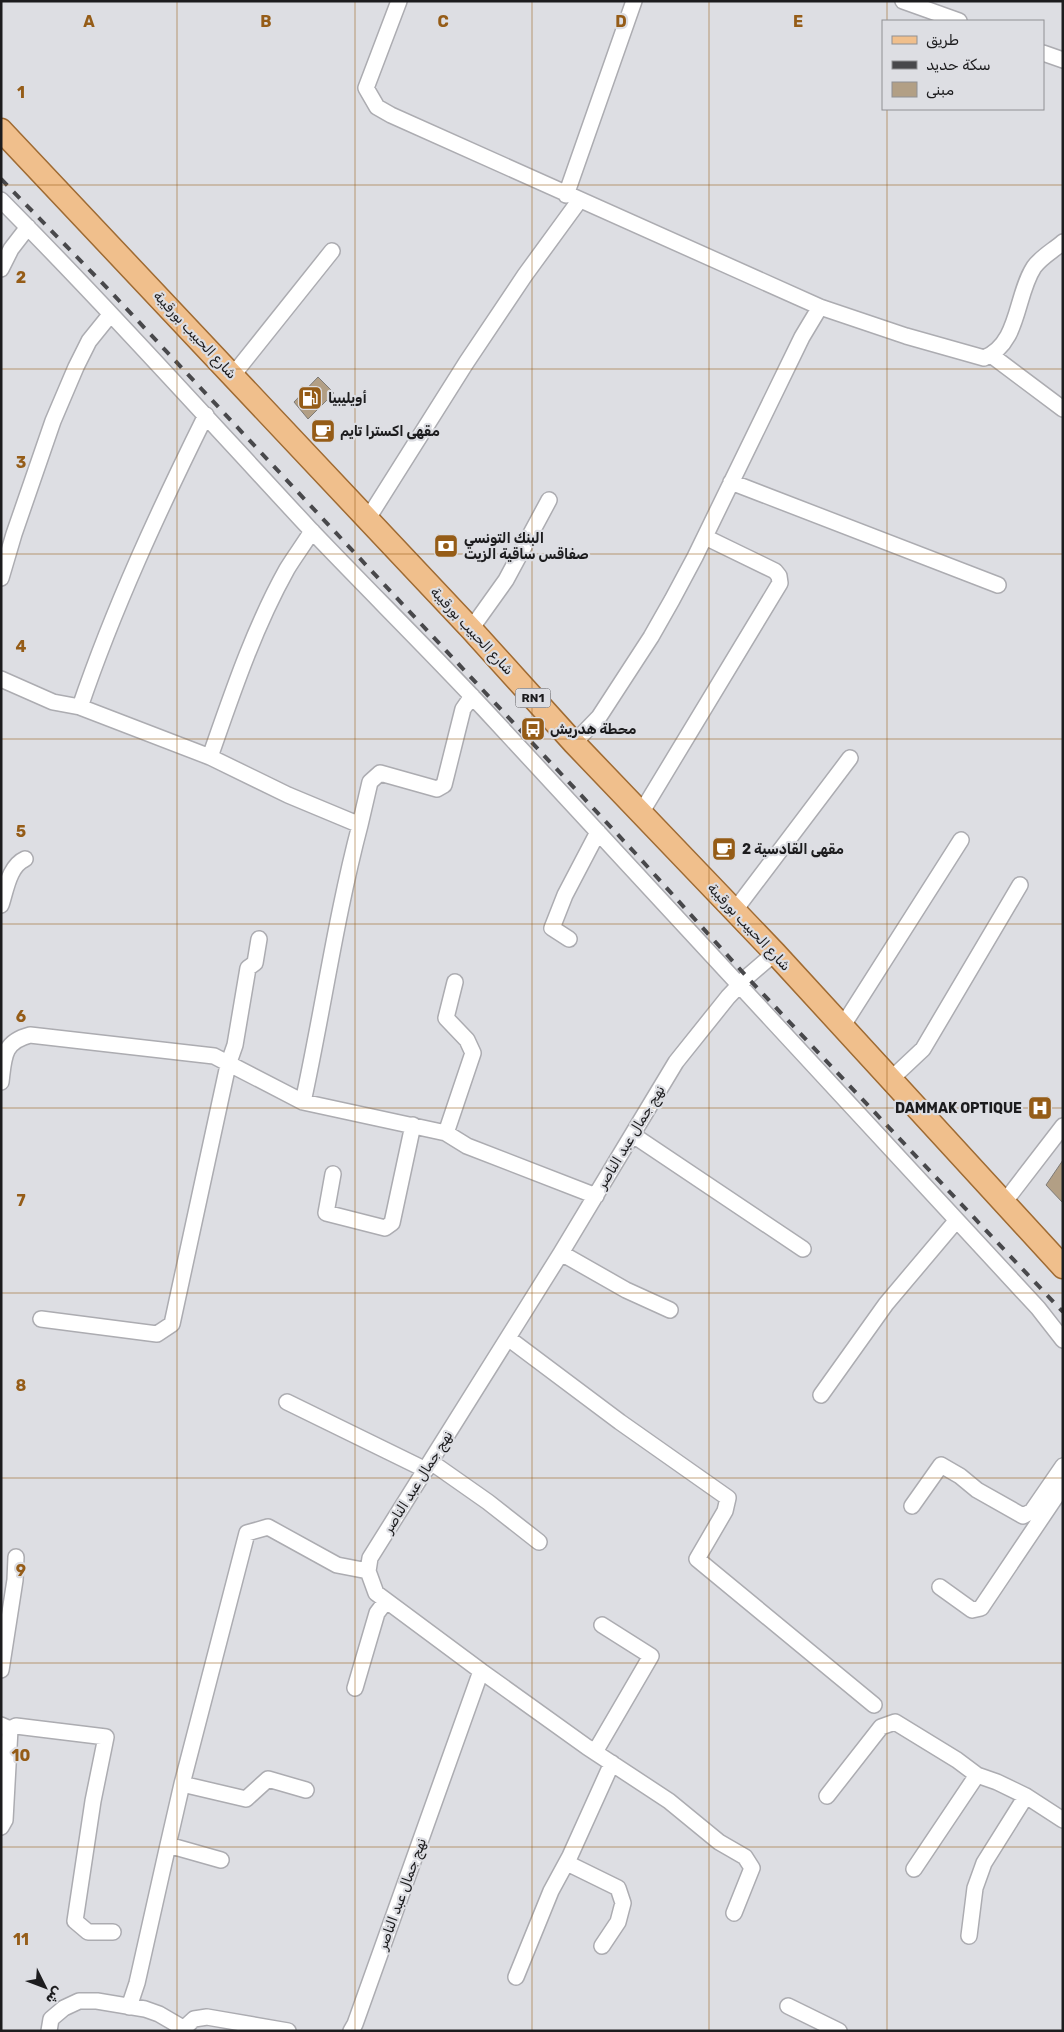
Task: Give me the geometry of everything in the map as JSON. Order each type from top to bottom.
[{"type":"main road","name":"شارع الحبيب بورقيبة","points":[[1,130],[471,629],[574,743],[775,953],[1003,1204],[1063,1267]]},
{"type":"street","points":[[398,1],[366,88],[377,107],[572,198],[820,307],[984,358],[991,355],[1006,342],[1035,265],[1063,242]]},
{"type":"street","points":[[367,520],[466,362],[526,275],[572,198],[634,1]]},
{"type":"street","points":[[903,1],[928,5],[958,20]]},
{"type":"street","points":[[1044,53],[1063,60]]},
{"type":"street","points":[[1,200],[95,296],[110,315],[206,415],[312,531],[472,696],[1038,1308],[1063,1340]]},
{"type":"street","points":[[1,269],[11,249],[28,227]]},
{"type":"street","points":[[233,375],[332,251]]},
{"type":"street","points":[[574,743],[599,717],[651,637],[705,536],[802,338],[820,307]]},
{"type":"street","points":[[1,578],[50,430],[76,367],[89,341],[110,315]]},
{"type":"street","points":[[991,355],[1063,409]]},
{"type":"street","points":[[80,707],[110,623],[206,415]]},
{"type":"street","points":[[731,482],[998,584]]},
{"type":"street","points":[[471,629],[506,580],[549,500]]},
{"type":"street","points":[[210,757],[239,675],[267,609],[287,569],[312,531]]},
{"type":"street","points":[[641,813],[780,583],[779,576],[775,571],[705,536]]},
{"type":"street","points":[[1,679],[53,702],[80,707],[210,757],[288,795],[360,825]]},
{"type":"street","points":[[303,1102],[322,1013],[344,885],[370,782],[380,773],[436,789],[444,785],[463,709],[472,696]]},
{"type":"street","points":[[734,910],[850,758]]},
{"type":"street","points":[[569,939],[552,928],[565,895],[598,832]]},
{"type":"street","points":[[842,1027],[961,840]]},
{"type":"street","points":[[1,905],[11,874],[20,862],[25,859]]},
{"type":"street","points":[[890,1080],[923,1049],[1020,885]]},
{"type":"street","points":[[41,1319],[156,1334],[172,1324],[228,1065],[235,1045],[248,968],[255,962],[259,939]]},
{"type":"street","name":"نهج جمال عبد الناصر","points":[[368,1571],[370,1558],[561,1253],[676,1062],[740,984],[775,953]]},
{"type":"street","points":[[446,1133],[473,1053],[468,1040],[446,1018],[455,982]]},
{"type":"street","points":[[1,1082],[4,1058],[8,1047],[17,1039],[30,1035],[214,1056],[228,1065],[303,1102],[446,1133],[467,1146],[596,1196]]},
{"type":"street","points":[[333,1174],[326,1213],[385,1228],[392,1222],[413,1125]]},
{"type":"street","points":[[1003,1204],[1063,1126]]},
{"type":"street","points":[[633,1135],[803,1249]]},
{"type":"street","points":[[821,1395],[886,1304],[956,1220]]},
{"type":"street","points":[[561,1253],[626,1290],[670,1310]]},
{"type":"street","points":[[508,1338],[613,1417],[728,1498],[725,1511],[697,1558],[874,1705]]},
{"type":"street","points":[[287,1402],[429,1466],[488,1502],[539,1542]]},
{"type":"street","points":[[912,1506],[941,1465],[960,1476],[977,1490],[1022,1516],[1032,1511],[1063,1466]]},
{"type":"street","points":[[940,1587],[972,1610],[981,1608],[1063,1486]]},
{"type":"street","points":[[130,2007],[182,1784],[247,1533],[268,1527],[336,1565],[368,1571],[376,1593],[595,1752],[669,1801],[719,1842],[745,1857],[752,1868],[734,1913]]},
{"type":"street","points":[[1,1670],[15,1580],[16,1557]]},
{"type":"street","points":[[355,1688],[377,1613],[386,1600]]},
{"type":"street","points":[[595,1752],[651,1656],[602,1625]]},
{"type":"street","name":"نهج جمال عبد الناصر","points":[[351,2031],[359,2015],[481,1671]]},
{"type":"street","points":[[827,1796],[881,1727],[895,1722],[957,1760],[977,1776],[997,1782],[1026,1796],[1063,1820]]},
{"type":"street","points":[[1,1827],[5,1820],[6,1727],[16,1726],[106,1736],[93,1801],[75,1921],[88,1932],[113,1932]]},
{"type":"street","points":[[516,1977],[551,1892],[567,1863],[612,1764]]},
{"type":"street","points":[[914,1869],[977,1776]]},
{"type":"street","points":[[182,1784],[246,1799],[268,1779],[306,1790]]},
{"type":"street","points":[[969,1936],[976,1888],[984,1863],[1026,1796]]},
{"type":"street","points":[[168,1845],[221,1860]]},
{"type":"street","points":[[567,1863],[618,1888],[623,1903],[618,1922],[602,1946]]},
{"type":"street","points":[[48,2031],[51,2019],[64,2008],[79,2001],[97,2001],[159,2014],[182,2029],[194,2019],[207,2017],[288,2031]]},
{"type":"street","points":[[788,2006],[838,2031]]},
{"type":"building","points":[[318,377],[334,393],[308,419],[294,402]]},
{"type":"building","points":[[1063,1160],[1063,1203],[1046,1185]]},
{"type":"railway","points":[[1,179],[110,291],[636,854],[747,977],[1063,1312]]},
{"type":"place","name":"أويليبيا","points":[[310,398]]},
{"type":"place","name":"مقهى اكسترا تايم","points":[[323,431]]},
{"type":"place","name":"البنك التونسي صفاقس ساقية الزيت","points":[[446,546]]},
{"type":"place","name":"محطة هدريش","points":[[533,729]]},
{"type":"place","name":"مقهى القادسية 2","points":[[724,849]]},
{"type":"place","name":"DAMMAK OPTIQUE","points":[[1040,1108]]}]
